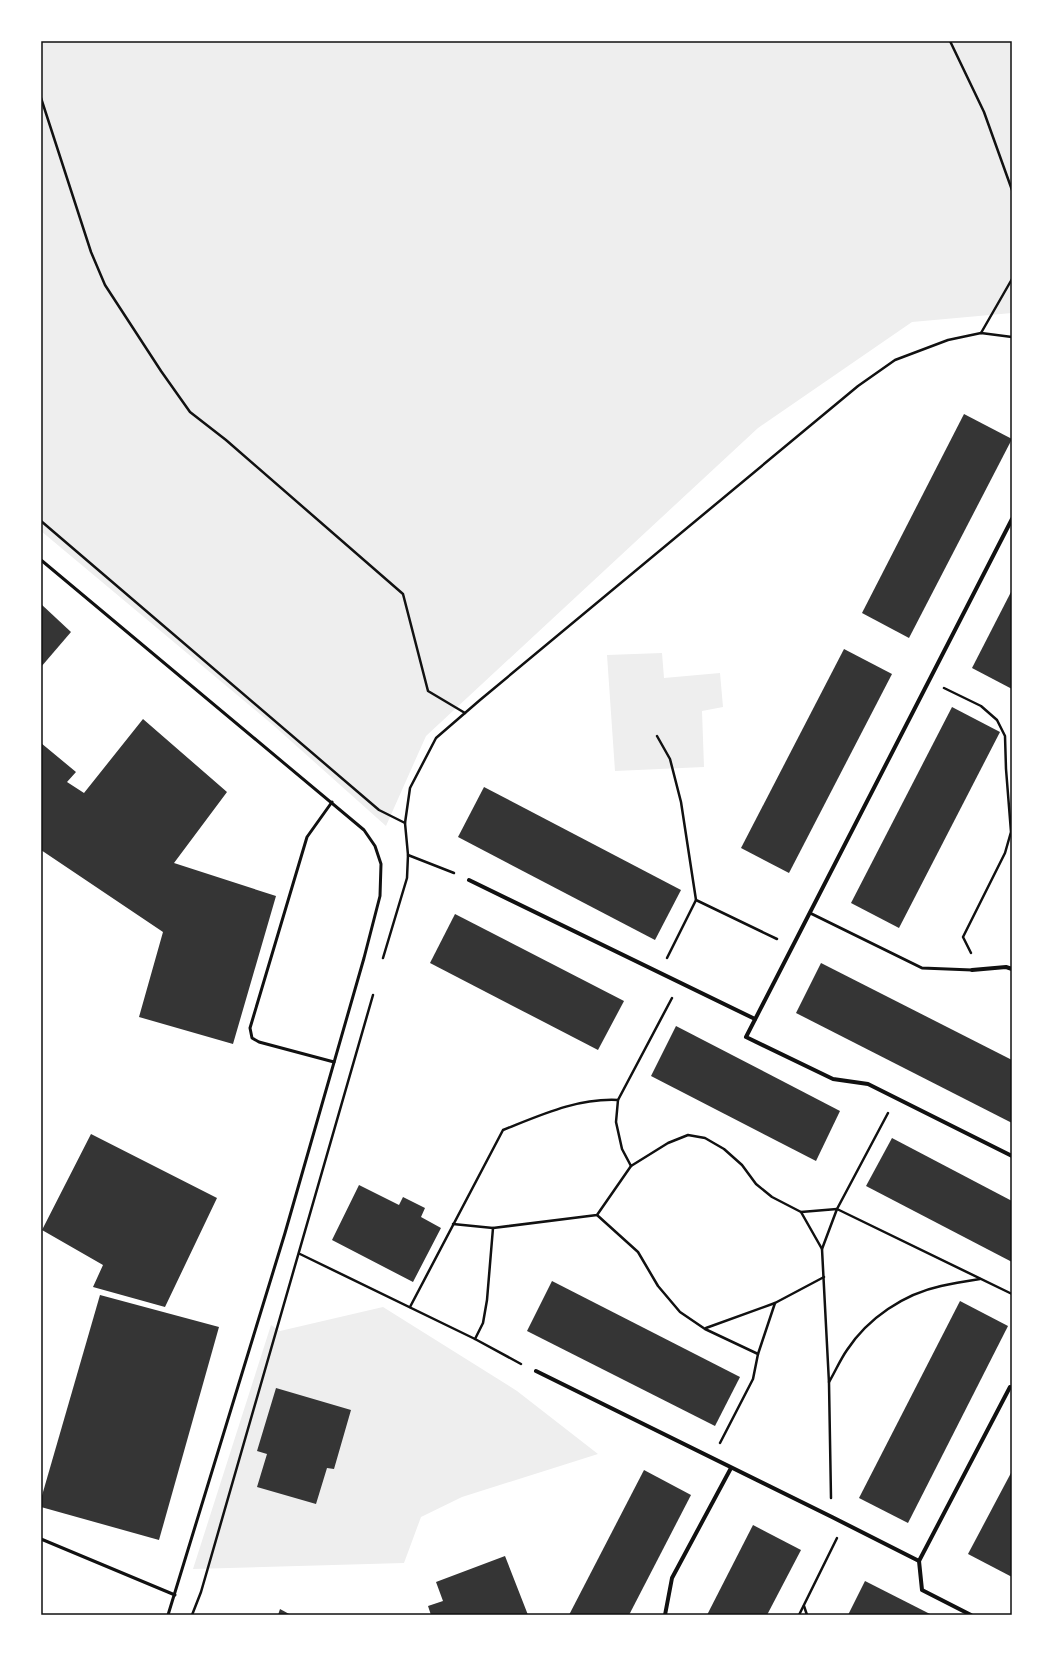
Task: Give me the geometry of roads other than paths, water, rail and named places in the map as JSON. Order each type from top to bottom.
[{"type":"street","points":[[1012,520],[746,1037],[833,1079],[868,1084],[1012,1156]]},
{"type":"street","points":[[469,880],[755,1019]]},
{"type":"street","points":[[972,970],[1006,967],[1012,969]]},
{"type":"street","points":[[536,1372],[832,1517],[919,1562]]},
{"type":"street","points":[[972,1615],[922,1590],[919,1562],[1010,1387]]},
{"type":"street","points":[[665,1615],[672,1578],[731,1468]]},
{"type":"lane","points":[[41,560],[364,830],[375,846],[381,864],[380,896],[364,958],[243,1373],[168,1615]]},
{"type":"lane","points":[[332,802],[307,837],[250,1028],[252,1038],[259,1042],[334,1062]]},
{"type":"lane","points":[[810,913],[922,968],[972,970]]},
{"type":"lane","points":[[41,1539],[175,1595]]}]
